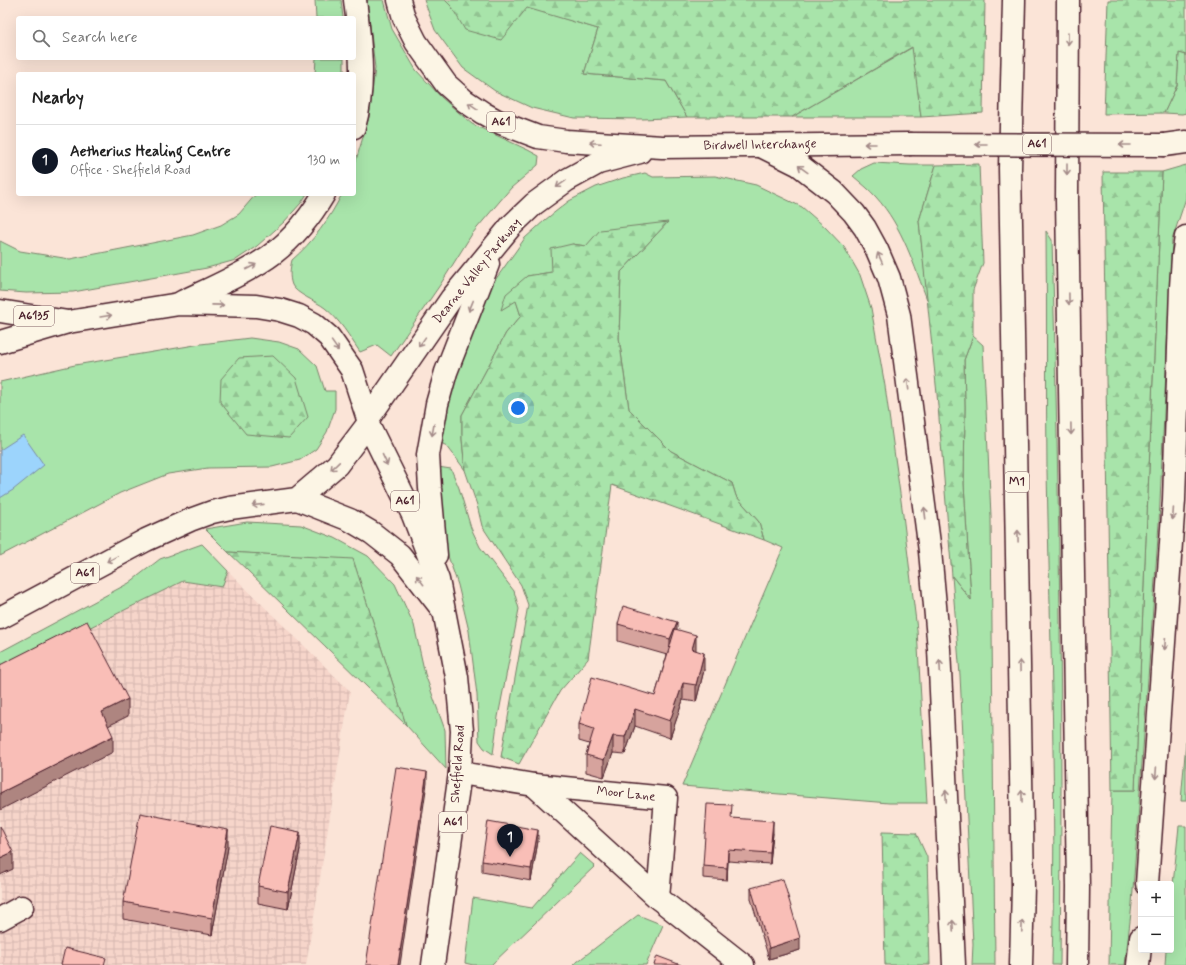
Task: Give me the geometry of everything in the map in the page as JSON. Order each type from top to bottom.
[{"type":"main road","points":[[355,0],[361,68],[360,89],[356,114]]},
{"type":"main road","name":"Birdwell Interchange","points":[[399,0],[404,18],[416,42],[432,66],[464,101],[501,122],[538,137],[566,141],[662,147],[838,144],[1164,145],[1186,142]]},
{"type":"main road","name":"M1","points":[[1014,0],[1010,168],[1023,862],[1021,965]]},
{"type":"main road","points":[[1068,0],[1067,200],[1078,871],[1077,965]]},
{"type":"main road","points":[[761,146],[799,165],[834,192],[854,213],[874,244],[889,278],[899,315],[930,551],[939,649],[954,965]]},
{"type":"main road","name":"Dearne Valley Parkway","points":[[368,422],[452,299],[511,226],[534,204],[567,180],[598,163],[662,147]]},
{"type":"main road","name":"A61","points":[[179,304],[260,263],[288,241],[307,220],[323,196]]},
{"type":"main road","points":[[1148,881],[1174,500],[1181,287],[1186,237]]},
{"type":"main road","points":[[438,580],[429,482],[428,455],[432,430],[437,404],[446,372],[496,244]]},
{"type":"main road","name":"A61","points":[[0,342],[68,322],[179,304],[256,306],[280,310],[299,316],[314,324],[329,338],[352,370],[368,422],[337,465],[297,499],[230,508],[212,512],[190,520],[146,540],[24,605],[0,606]]},
{"type":"main road","name":"A6135","points":[[0,311],[68,322]]},
{"type":"main road","name":"Sheffield Road","points":[[368,422],[413,515],[438,580],[458,685],[462,731],[460,773],[433,965]]},
{"type":"main road","name":"Sheffield Road","points":[[297,499],[350,520],[400,555],[444,611]]},
{"type":"main road","points":[[0,618],[24,605]]},
{"type":"main road","name":"Moor Lane","points":[[460,773],[534,785],[666,798],[658,898]]},
{"type":"main road","points":[[534,785],[658,898],[743,965]]},
{"type":"main road","points":[[0,919],[22,907]]},
{"type":"main road","points":[[1138,965],[1139,953]]},
{"type":"shaded area","points":[[228,571],[350,691],[306,965],[0,965],[0,672],[183,581],[222,587]]},
{"type":"green space","points":[[315,0],[341,0],[343,16],[316,16]]},
{"type":"green space","points":[[367,0],[384,0],[392,29],[416,70],[441,97],[472,124],[539,156],[538,165],[511,188],[472,234],[440,285],[391,356],[377,345],[360,352],[344,328],[325,308],[294,288],[290,276],[292,260],[300,253],[320,229],[341,196],[356,196],[356,160],[369,117],[375,68]]},
{"type":"green space","points":[[424,0],[445,0],[451,6],[527,7],[598,29],[584,74],[666,81],[687,117],[643,119],[574,118],[532,108],[495,91],[463,68],[435,30]]},
{"type":"green space","points":[[445,0],[985,0],[983,113],[921,117],[912,47],[792,117],[687,117],[666,81],[584,74],[598,29],[527,8],[501,40],[465,30],[451,6]]},
{"type":"green space","points":[[1108,0],[1186,0],[1186,55],[1179,53],[1177,85],[1164,113],[1104,114]]},
{"type":"green space","points":[[913,47],[921,117],[792,117]]},
{"type":"green space","points":[[1179,52],[1186,55],[1186,113],[1164,113],[1177,85]]},
{"type":"green space","points":[[316,60],[344,60],[344,72],[315,72]]},
{"type":"green space","points":[[874,163],[936,165],[919,221],[928,302],[913,261],[894,221],[876,197],[853,176],[861,169]]},
{"type":"green space","points":[[979,164],[983,263],[973,290],[973,336],[964,360],[964,484],[971,600],[952,576],[937,394],[919,221],[936,165]]},
{"type":"green space","points":[[1186,165],[1186,198],[1172,240],[1159,523],[1132,904],[1125,965],[1109,965],[1112,790],[1135,790],[1162,172]]},
{"type":"green space","points":[[1103,172],[1162,172],[1135,790],[1112,790]]},
{"type":"green space","points":[[645,173],[653,177],[715,176],[756,185],[802,207],[825,227],[844,247],[860,275],[871,308],[885,386],[903,515],[917,630],[927,803],[889,803],[682,786],[783,548],[764,540],[759,522],[736,496],[732,483],[671,451],[629,409],[619,338],[621,272],[667,223],[586,246],[572,244],[552,272],[527,276],[502,309],[516,300],[521,316],[506,333],[462,415],[462,439],[465,470],[447,446],[439,442],[447,393],[480,308],[493,283],[525,238],[569,201],[596,187],[623,178]]},
{"type":"green space","points":[[254,196],[306,196],[284,222],[257,246],[236,260],[207,268],[73,292],[26,293],[0,291],[0,241],[20,251],[70,259],[193,235],[221,225],[239,214]]},
{"type":"green space","points":[[668,222],[621,272],[619,338],[629,409],[671,451],[732,483],[736,496],[759,522],[764,540],[612,485],[588,659],[560,691],[519,764],[501,757],[528,605],[521,585],[482,526],[477,505],[465,470],[462,439],[462,415],[506,333],[521,316],[516,301],[501,310],[506,294],[527,276],[552,272],[551,249],[572,244],[586,246],[600,230]]},
{"type":"green space","points":[[1046,231],[1052,240],[1057,421],[1061,693],[1060,965],[1052,965],[1054,841],[1047,471]]},
{"type":"green space","points":[[973,336],[983,345],[991,516],[995,965],[972,965],[973,944],[960,675],[952,576],[971,600],[964,484],[964,360]]},
{"type":"green space","points":[[250,338],[279,342],[299,349],[317,366],[325,391],[335,391],[335,409],[327,432],[316,449],[300,460],[272,467],[208,468],[168,474],[120,493],[0,556],[0,382],[75,365],[201,344]]},
{"type":"green space","points":[[273,356],[296,378],[308,417],[289,438],[246,434],[220,402],[221,379],[239,358]]},
{"type":"green space","points":[[438,467],[451,469],[459,488],[471,528],[480,547],[514,591],[519,609],[498,717],[493,754],[484,748],[479,741],[477,695],[469,631],[458,585],[446,550]]},
{"type":"green space","points":[[247,522],[301,525],[335,538],[368,556],[395,584],[414,625],[425,674],[445,730],[446,769],[406,725],[353,560],[228,552],[205,529]]},
{"type":"green space","points":[[202,544],[228,571],[222,587],[183,581],[0,672],[0,652],[129,583],[160,559]]},
{"type":"green space","points":[[228,552],[353,559],[406,725],[247,570]]},
{"type":"green space","points":[[1186,742],[1186,801],[1181,801]]},
{"type":"green space","points":[[1179,826],[1186,826],[1186,965],[1165,965],[1166,953],[1174,953],[1173,881]]},
{"type":"green space","points":[[882,832],[916,833],[927,857],[930,965],[885,965]]},
{"type":"green space","points":[[580,853],[595,866],[491,965],[473,965],[465,963],[473,898],[532,908]]},
{"type":"green space","points":[[638,915],[663,925],[646,965],[573,965]]},
{"type":"water","points":[[23,435],[44,465],[13,490],[0,498],[0,450]]},
{"type":"building","points":[[623,606],[677,622],[670,639],[618,624]]},
{"type":"building","points":[[87,621],[128,699],[102,712],[113,736],[0,793],[0,665]]},
{"type":"building","points":[[675,629],[696,635],[692,649],[704,653],[696,685],[683,683],[670,721],[635,709],[625,737],[613,736],[604,760],[586,755],[594,729],[579,724],[592,677],[655,696]]},
{"type":"building","points":[[396,767],[427,772],[398,965],[366,965]]},
{"type":"building","points":[[707,804],[732,805],[731,818],[773,821],[770,853],[728,850],[727,868],[703,866]]},
{"type":"building","points":[[140,813],[228,830],[212,918],[123,902]]},
{"type":"building","points":[[488,821],[538,830],[531,869],[482,861]]},
{"type":"building","points":[[0,826],[13,852],[0,858]]},
{"type":"building","points":[[270,826],[300,832],[288,892],[258,886]]},
{"type":"building","points":[[783,879],[800,938],[769,948],[751,888]]},
{"type":"building","points":[[65,948],[106,958],[104,965],[61,965]]},
{"type":"building","points":[[657,956],[681,965],[654,965]]},
{"type":"place","name":"Aetherius Healing Centre","points":[[510,857]]}]
